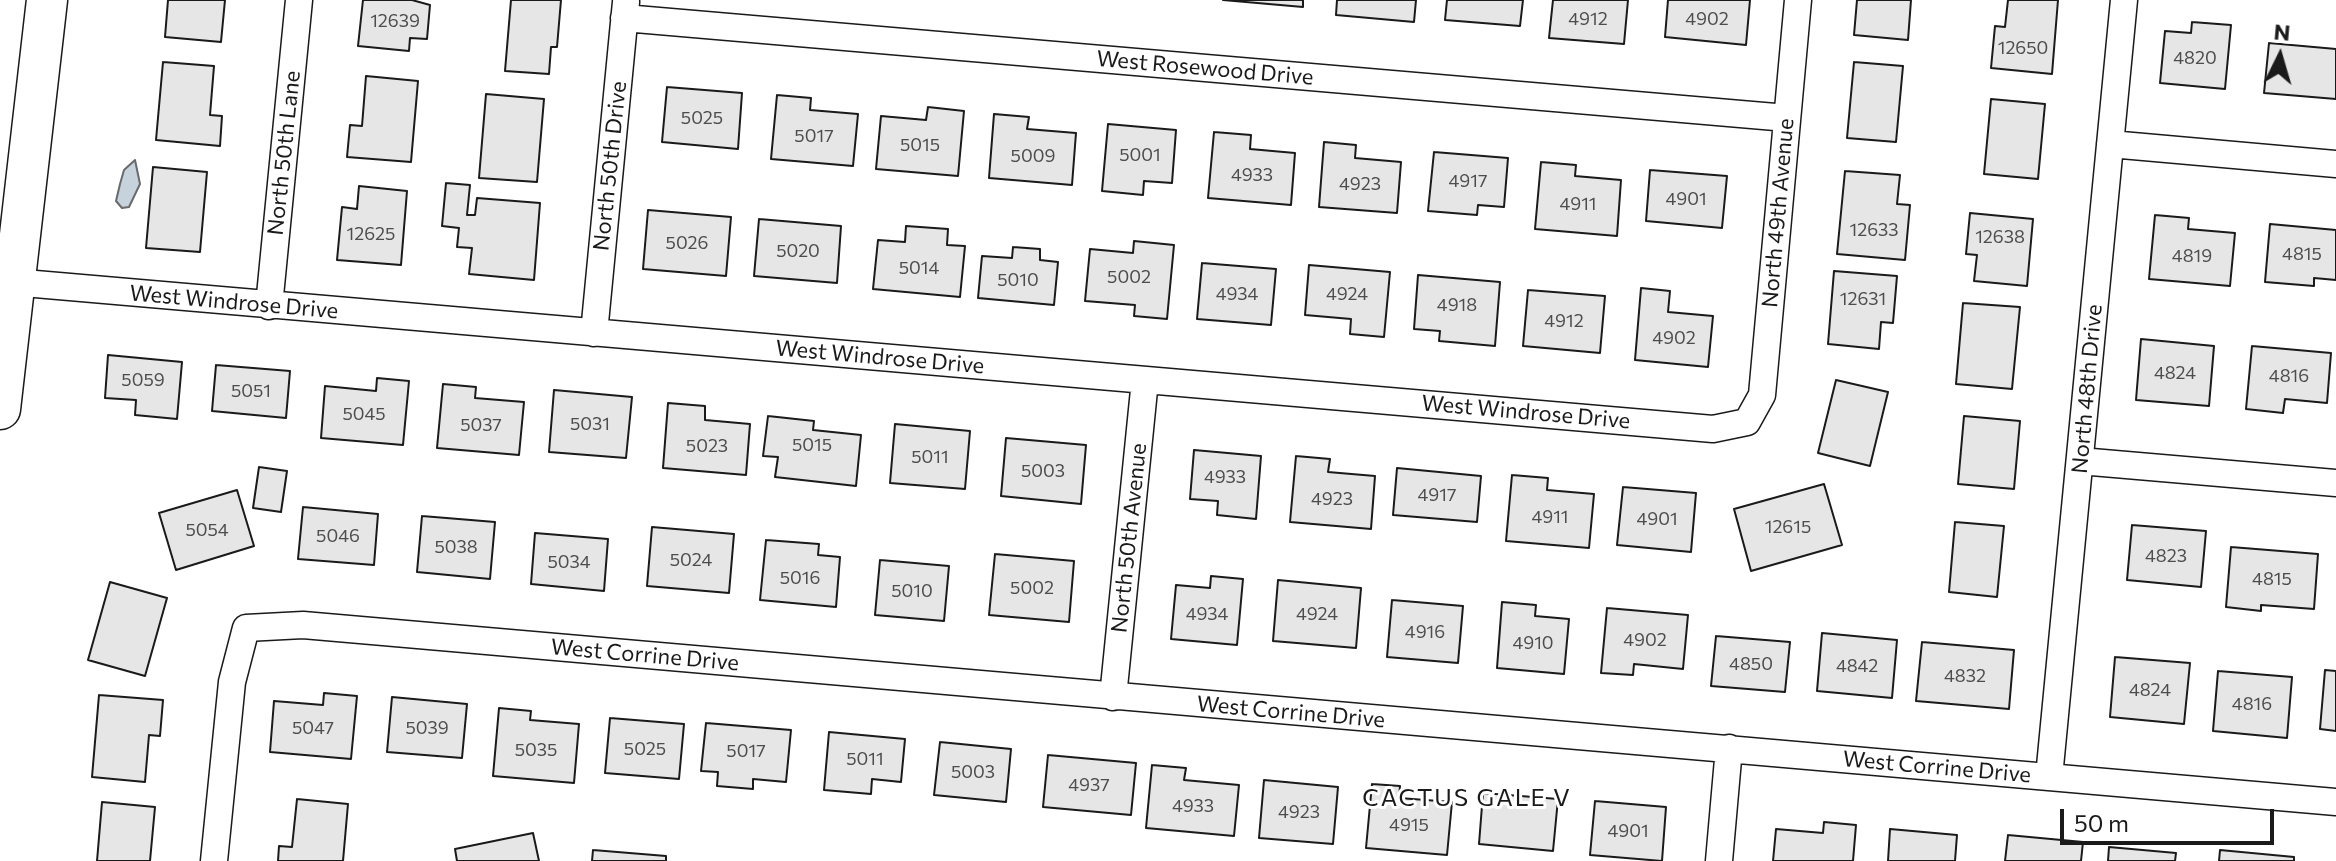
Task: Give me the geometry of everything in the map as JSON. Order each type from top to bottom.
[{"type":"main road","points":[[0,409],[12,282],[47,0]]},
{"type":"street","name":"North 50th Lane","points":[[269,306],[299,0]]},
{"type":"street","name":"North 49th Avenue","points":[[1747,422],[1762,395],[1798,0]]},
{"type":"street","name":"North 48th Drive","points":[[2049,777],[2124,0]]},
{"type":"street","name":"West Rosewood Drive","points":[[625,9],[1787,118]]},
{"type":"street","name":"North 50th Drive","points":[[594,333],[625,9]]},
{"type":"street","points":[[2110,144],[2336,164]]},
{"type":"street","name":"West Windrose Drive","points":[[12,282],[1713,429],[1747,422]]},
{"type":"street","name":"North 50th Avenue","points":[[1113,697],[1145,380]]},
{"type":"street","points":[[2080,461],[2336,483]]},
{"type":"street","name":"West Corrine Drive","points":[[214,861],[232,682],[246,628],[303,625],[2336,802]]},
{"type":"street","points":[[1719,861],[1729,748]]},
{"type":"shaded area","points":[[135,160],[140,184],[129,207],[122,208],[116,201],[120,184],[124,170]]},
{"type":"building","points":[[168,0],[225,0],[221,42],[165,37]]},
{"type":"building","points":[[363,0],[412,0],[430,5],[427,39],[410,38],[409,51],[358,46]]},
{"type":"building","points":[[511,0],[561,0],[557,47],[551,47],[549,74],[505,71]]},
{"type":"building","points":[[1223,0],[1303,0],[1303,7]]},
{"type":"building","points":[[1337,0],[1416,0],[1414,22],[1336,15]]},
{"type":"building","points":[[1447,0],[1523,0],[1520,26],[1445,20]]},
{"type":"building","points":[[1553,0],[1628,0],[1624,44],[1549,38]]},
{"type":"building","points":[[1668,0],[1750,0],[1746,45],[1665,37]]},
{"type":"building","points":[[1857,0],[1911,0],[1908,40],[1854,35]]},
{"type":"building","points":[[2008,0],[2058,0],[2052,74],[1991,68],[1995,26],[2005,27]]},
{"type":"building","points":[[2192,22],[2231,25],[2225,89],[2160,83],[2165,31],[2191,33]]},
{"type":"building","points":[[2269,43],[2336,49],[2336,99],[2264,93]]},
{"type":"building","points":[[163,62],[214,66],[210,115],[222,116],[220,146],[156,140]]},
{"type":"building","points":[[1854,62],[1903,66],[1896,142],[1847,138]]},
{"type":"building","points":[[366,76],[418,81],[411,162],[347,157],[350,125],[362,126]]},
{"type":"building","points":[[667,87],[742,93],[738,149],[662,142]]},
{"type":"building","points":[[486,94],[544,99],[537,182],[479,178]]},
{"type":"building","points":[[777,95],[811,98],[810,110],[858,114],[853,166],[771,159]]},
{"type":"building","points":[[1991,99],[2045,104],[2038,179],[1984,174]]},
{"type":"building","points":[[928,107],[964,111],[958,176],[876,169],[881,116],[926,120]]},
{"type":"building","points":[[994,114],[1029,117],[1027,129],[1076,133],[1072,185],[989,178]]},
{"type":"building","points":[[1108,124],[1176,130],[1172,183],[1144,181],[1143,195],[1102,191]]},
{"type":"building","points":[[1214,132],[1251,135],[1250,149],[1295,153],[1291,205],[1208,198]]},
{"type":"building","points":[[1324,142],[1356,145],[1355,158],[1401,162],[1397,213],[1319,207]]},
{"type":"building","points":[[1434,152],[1508,158],[1504,207],[1478,205],[1477,215],[1428,211]]},
{"type":"building","points":[[1541,162],[1576,165],[1575,176],[1621,180],[1617,236],[1535,229]]},
{"type":"building","points":[[153,167],[207,172],[200,252],[146,248]]},
{"type":"building","points":[[1650,170],[1727,176],[1722,228],[1646,221]]},
{"type":"building","points":[[1845,171],[1900,175],[1897,204],[1910,205],[1905,260],[1837,254]]},
{"type":"building","points":[[446,183],[470,185],[467,215],[475,215],[477,198],[540,203],[534,280],[469,274],[472,248],[457,247],[459,228],[442,226]]},
{"type":"building","points":[[359,186],[407,191],[401,265],[337,260],[342,207],[357,209]]},
{"type":"building","points":[[648,210],[731,217],[726,276],[643,269]]},
{"type":"building","points":[[1970,213],[2033,219],[2027,286],[1974,281],[1977,255],[1966,254]]},
{"type":"building","points":[[2155,215],[2189,218],[2188,229],[2235,233],[2230,286],[2149,279]]},
{"type":"building","points":[[759,219],[841,226],[837,283],[754,276]]},
{"type":"building","points":[[2270,224],[2336,230],[2336,280],[2314,278],[2314,286],[2265,282]]},
{"type":"building","points":[[906,226],[948,229],[947,245],[965,246],[960,297],[873,289],[878,240],[905,242]]},
{"type":"building","points":[[1134,241],[1174,245],[1167,319],[1134,316],[1135,305],[1085,301],[1090,249],[1133,253]]},
{"type":"building","points":[[1013,247],[1040,249],[1040,260],[1058,262],[1054,305],[978,298],[982,256],[1012,258]]},
{"type":"building","points":[[1202,263],[1276,269],[1271,325],[1197,319]]},
{"type":"building","points":[[1309,265],[1390,272],[1384,337],[1350,334],[1351,319],[1305,315]]},
{"type":"building","points":[[1834,271],[1897,276],[1893,323],[1881,322],[1879,349],[1828,344]]},
{"type":"building","points":[[1418,275],[1500,282],[1495,346],[1439,341],[1440,331],[1414,329]]},
{"type":"building","points":[[1641,288],[1670,291],[1668,312],[1713,316],[1708,367],[1635,360]]},
{"type":"building","points":[[1528,290],[1605,296],[1600,353],[1523,346]]},
{"type":"building","points":[[1963,303],[2020,307],[2012,389],[1956,384]]},
{"type":"building","points":[[2141,339],[2214,346],[2209,406],[2136,400]]},
{"type":"building","points":[[2252,346],[2331,353],[2327,403],[2285,399],[2283,413],[2246,409]]},
{"type":"building","points":[[108,355],[182,362],[177,419],[135,415],[136,400],[105,398]]},
{"type":"building","points":[[216,365],[290,371],[286,418],[212,411]]},
{"type":"building","points":[[377,378],[409,381],[403,445],[321,438],[325,386],[376,391]]},
{"type":"building","points":[[1836,380],[1888,392],[1870,466],[1818,453]]},
{"type":"building","points":[[443,384],[476,387],[475,398],[524,402],[519,455],[437,448]]},
{"type":"building","points":[[554,390],[632,397],[626,458],[549,452]]},
{"type":"building","points":[[668,403],[705,406],[705,420],[750,424],[746,475],[663,468]]},
{"type":"building","points":[[768,416],[814,421],[813,430],[861,435],[856,486],[775,477],[778,457],[763,456]]},
{"type":"building","points":[[1964,416],[2020,421],[2014,489],[1958,484]]},
{"type":"building","points":[[895,424],[970,431],[965,489],[890,483]]},
{"type":"building","points":[[1006,438],[1086,445],[1081,504],[1001,496]]},
{"type":"building","points":[[1194,450],[1261,456],[1256,519],[1217,515],[1218,501],[1190,499]]},
{"type":"building","points":[[1296,456],[1330,459],[1328,472],[1375,476],[1371,529],[1290,522]]},
{"type":"building","points":[[259,467],[287,471],[281,512],[253,508]]},
{"type":"building","points":[[1397,468],[1481,476],[1477,522],[1393,515]]},
{"type":"building","points":[[1512,475],[1548,478],[1547,490],[1594,494],[1589,548],[1506,541]]},
{"type":"building","points":[[1824,484],[1842,545],[1751,571],[1734,509]]},
{"type":"building","points":[[1623,487],[1696,493],[1691,552],[1617,545]]},
{"type":"building","points":[[237,490],[254,546],[176,570],[159,513]]},
{"type":"building","points":[[303,507],[378,514],[374,565],[298,559]]},
{"type":"building","points":[[422,516],[495,522],[490,579],[417,572]]},
{"type":"building","points":[[1955,522],[2004,526],[1997,597],[1949,592]]},
{"type":"building","points":[[2132,525],[2206,531],[2201,587],[2127,580]]},
{"type":"building","points":[[652,527],[734,534],[729,593],[647,586]]},
{"type":"building","points":[[535,533],[608,539],[604,591],[531,584]]},
{"type":"building","points":[[766,540],[819,544],[818,555],[840,557],[836,607],[760,600]]},
{"type":"building","points":[[2231,547],[2318,554],[2314,609],[2261,605],[2261,611],[2226,607]]},
{"type":"building","points":[[995,554],[1074,561],[1069,622],[989,615]]},
{"type":"building","points":[[880,560],[949,566],[944,621],[875,615]]},
{"type":"building","points":[[1211,576],[1243,579],[1237,645],[1171,639],[1176,585],[1210,588]]},
{"type":"building","points":[[1278,580],[1361,588],[1356,648],[1273,641]]},
{"type":"building","points":[[110,582],[167,598],[145,676],[88,660]]},
{"type":"building","points":[[1392,600],[1463,606],[1458,663],[1387,657]]},
{"type":"building","points":[[1502,602],[1536,605],[1535,616],[1569,619],[1564,674],[1497,668]]},
{"type":"building","points":[[1607,608],[1688,615],[1683,669],[1634,664],[1633,675],[1601,673]]},
{"type":"building","points":[[1822,633],[1897,640],[1892,698],[1817,691]]},
{"type":"building","points":[[1716,636],[1790,642],[1785,692],[1711,686]]},
{"type":"building","points":[[1922,642],[2014,650],[2009,709],[1916,701]]},
{"type":"building","points":[[2115,657],[2190,663],[2184,724],[2110,717]]},
{"type":"building","points":[[2325,670],[2336,671],[2336,731],[2320,729]]},
{"type":"building","points":[[2218,671],[2292,677],[2287,738],[2213,731]]},
{"type":"building","points":[[324,693],[357,696],[351,759],[270,752],[274,701],[323,705]]},
{"type":"building","points":[[99,695],[163,700],[160,736],[149,735],[145,782],[92,777]]},
{"type":"building","points":[[392,697],[467,704],[462,758],[387,752]]},
{"type":"building","points":[[499,708],[531,711],[530,720],[579,724],[574,783],[493,776]]},
{"type":"building","points":[[610,718],[684,724],[679,779],[605,773]]},
{"type":"building","points":[[706,723],[791,730],[786,782],[753,779],[753,789],[717,786],[718,772],[701,771]]},
{"type":"building","points":[[829,732],[905,739],[901,782],[872,779],[871,794],[824,790]]},
{"type":"building","points":[[940,742],[1011,749],[1006,802],[934,795]]},
{"type":"building","points":[[1048,755],[1136,763],[1131,815],[1043,807]]},
{"type":"building","points":[[1152,765],[1186,768],[1184,780],[1239,785],[1234,836],[1146,828]]},
{"type":"building","points":[[1264,780],[1338,787],[1333,844],[1259,838]]},
{"type":"building","points":[[1372,784],[1400,786],[1399,798],[1452,802],[1447,855],[1366,848]]},
{"type":"building","points":[[1483,793],[1558,799],[1553,851],[1479,844]]},
{"type":"building","points":[[297,799],[348,804],[343,861],[278,861],[279,846],[292,847]]},
{"type":"building","points":[[1595,801],[1666,807],[1662,861],[1590,855]]},
{"type":"building","points":[[102,802],[155,807],[150,861],[97,861]]},
{"type":"building","points":[[1824,822],[1856,825],[1853,861],[1773,861],[1776,829],[1823,833]]},
{"type":"building","points":[[1890,829],[1957,835],[1955,861],[1888,861]]},
{"type":"building","points":[[533,833],[539,861],[457,861],[455,849]]},
{"type":"building","points":[[2008,835],[2083,842],[2081,861],[2005,861]]},
{"type":"building","points":[[2109,847],[2176,853],[2175,861],[2108,861]]},
{"type":"building","points":[[593,850],[666,856],[666,861],[592,861]]},
{"type":"building","points":[[2220,850],[2294,857],[2294,861],[2219,861]]},
{"type":"district","name":"CACTUS GALE V","points":[[1467,798]]}]
